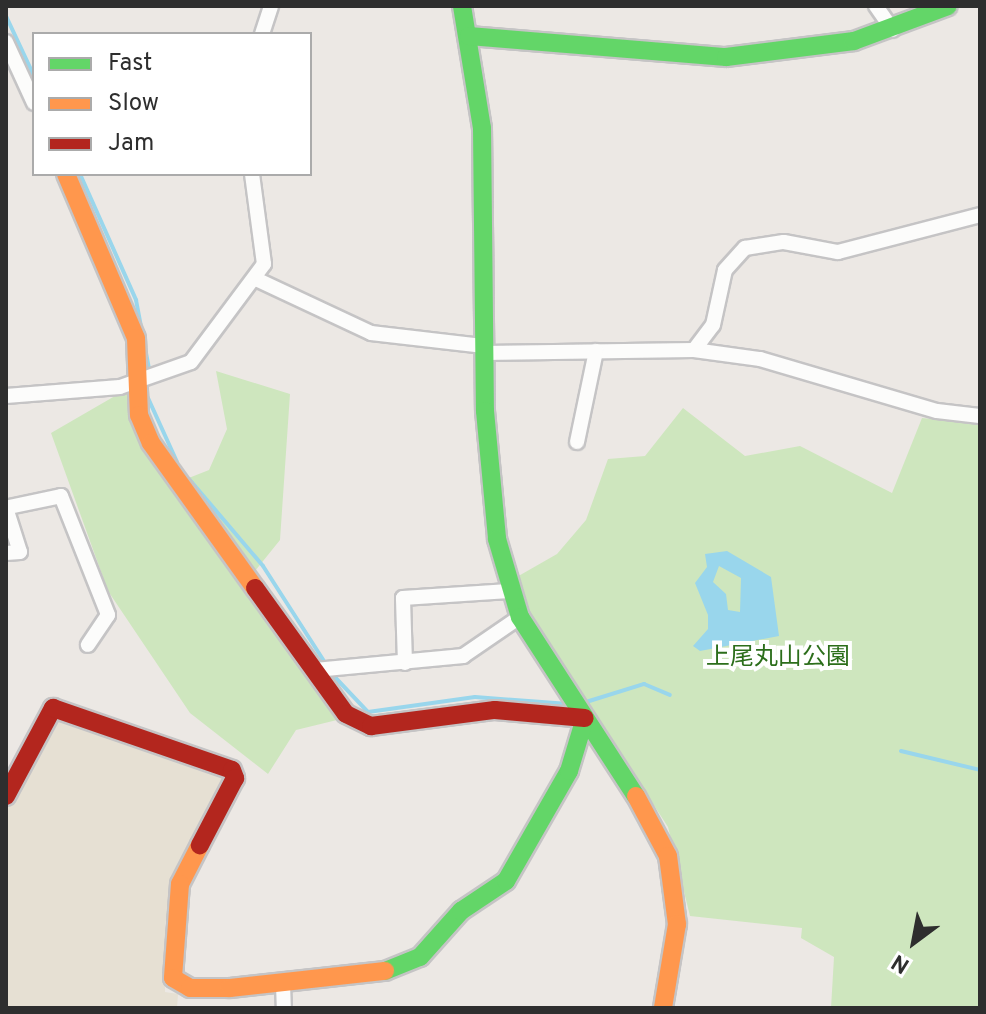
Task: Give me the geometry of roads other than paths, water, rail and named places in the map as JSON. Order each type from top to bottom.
[{"type":"street","points":[[263,32],[271,6]]},
{"type":"street","points":[[462,6],[482,128],[486,447],[509,591],[520,617],[668,856],[677,924],[663,1008]]},
{"type":"street","points":[[876,6],[893,30]]},
{"type":"street","points":[[469,36],[726,57],[826,47],[893,30],[948,6]]},
{"type":"street","points":[[6,42],[32,99]]},
{"type":"street","points":[[67,176],[136,338],[134,384],[151,443],[315,670],[360,724],[495,710],[585,718]]},
{"type":"street","points":[[6,396],[134,384],[191,362],[258,280],[263,237],[252,176]]},
{"type":"street","points":[[694,350],[713,325],[725,270],[745,248],[784,242],[838,252],[980,215]]},
{"type":"street","points":[[258,280],[371,333],[484,350],[694,350],[760,359],[937,411],[980,416]]},
{"type":"street","points":[[577,442],[596,351]]},
{"type":"street","points":[[6,553],[20,552],[8,508],[61,496],[108,615],[88,645]]},
{"type":"street","points":[[405,663],[403,598],[509,591]]},
{"type":"street","points":[[315,670],[463,656],[520,617]]},
{"type":"street","points":[[6,796],[53,708],[232,770],[235,778],[180,884],[173,978],[190,988],[283,984],[382,972],[431,948],[520,859],[569,771],[585,718]]},
{"type":"street","points":[[283,984],[284,1008]]},
{"type":"water","points":[[727,551],[771,577],[779,636],[700,651],[693,646],[708,629],[708,615],[695,583],[707,567],[705,554]],"holes":[[[719,566],[741,578],[740,612],[728,610],[726,594],[713,582]]]},
{"type":"waterway","points":[[6,16],[32,72]]},
{"type":"waterway","points":[[81,176],[136,300],[150,374]]},
{"type":"waterway","points":[[148,398],[177,462]]},
{"type":"waterway","points":[[189,479],[263,566],[326,664]]},
{"type":"waterway","points":[[330,672],[368,712],[475,697],[569,704]]},
{"type":"waterway","points":[[586,702],[644,684],[670,695]]},
{"type":"waterway","points":[[901,751],[980,770]]},
{"type":"park label","name":"上尾丸山公園","points":[[778,659]]}]
